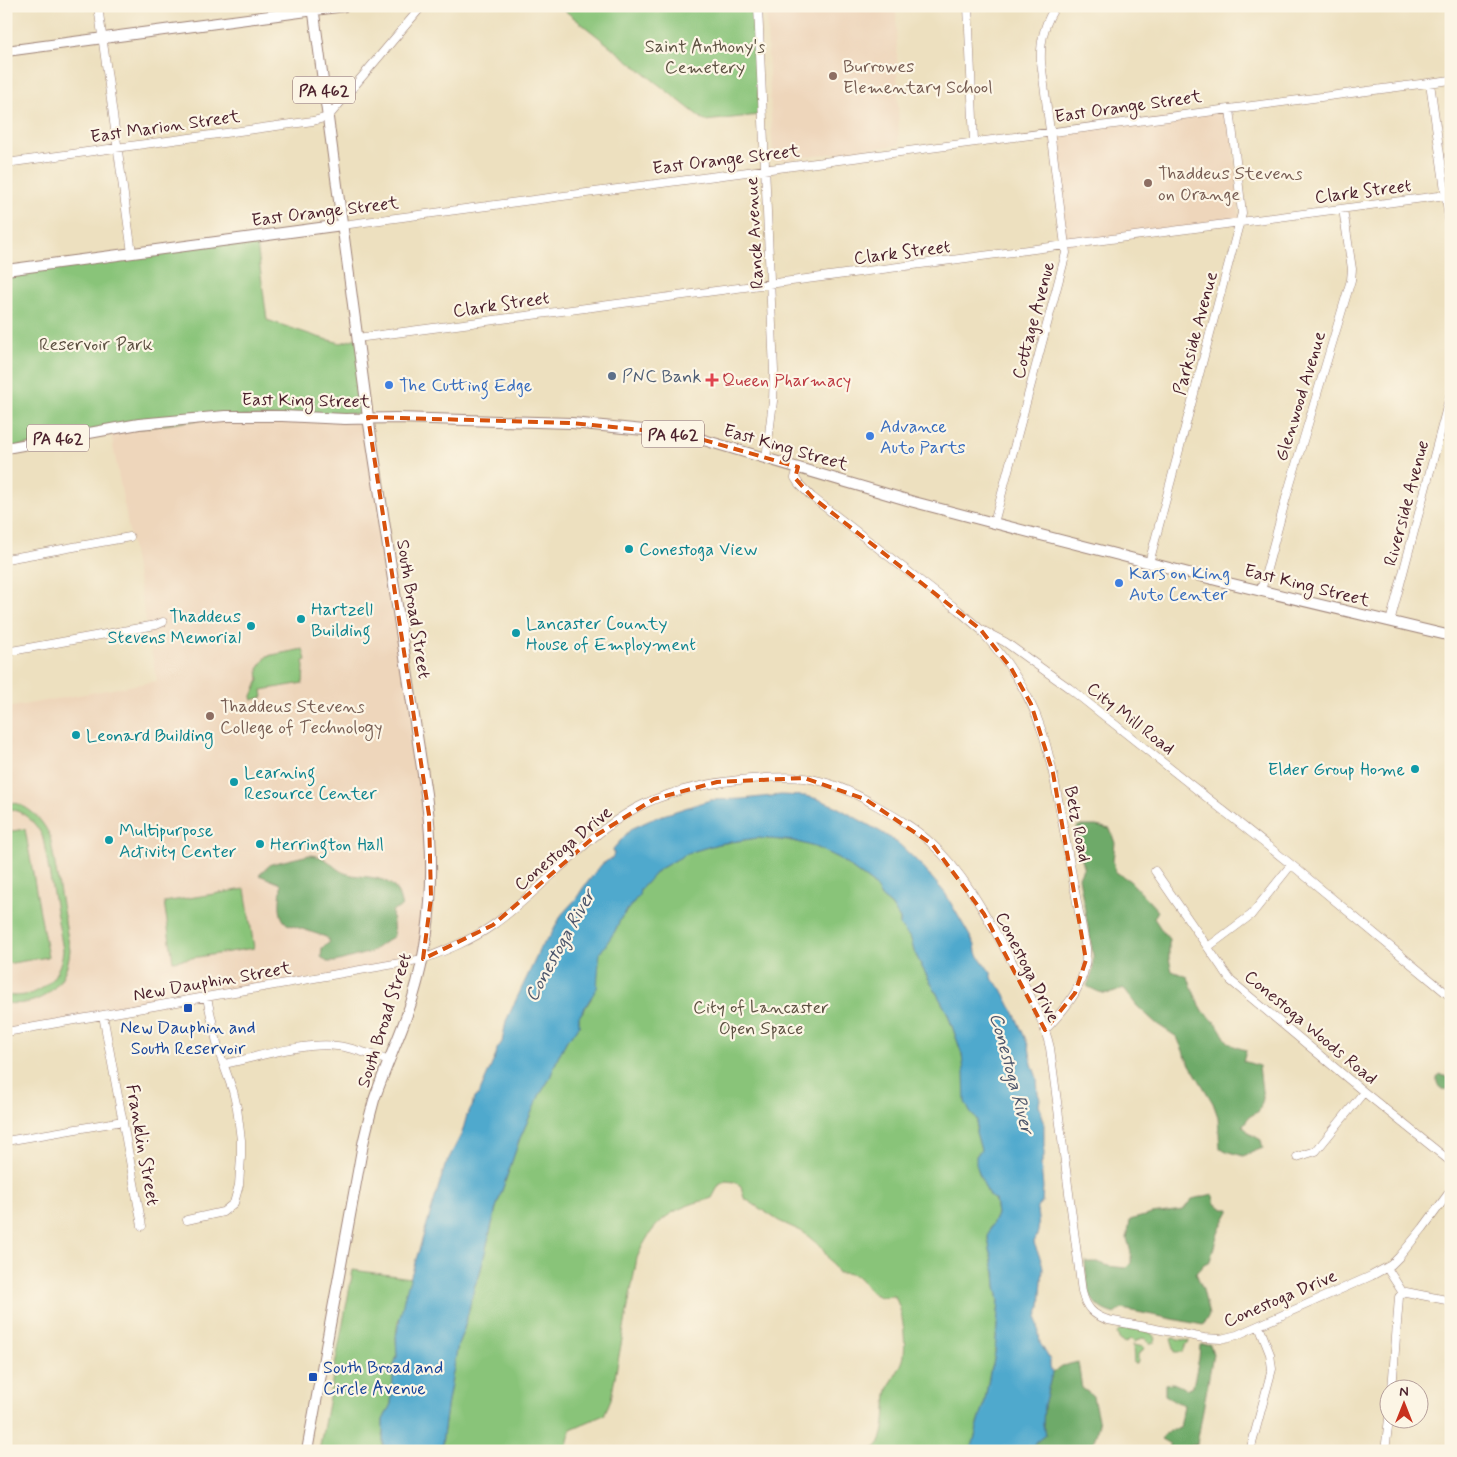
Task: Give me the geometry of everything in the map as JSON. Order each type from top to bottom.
[{"type":"main road","points":[[6,51],[313,8],[345,6]]},
{"type":"main road","name":"PA 462","points":[[313,8],[368,417]]},
{"type":"main road","name":"East Orange Street","points":[[6,270],[342,226]]},
{"type":"main road","name":"East King Street","points":[[6,448],[139,424],[251,415],[345,419],[368,417],[572,423],[642,430],[697,438],[914,502],[1261,591],[1451,636]]},
{"type":"main road","name":"South Broad Street","points":[[307,1451],[365,1137],[374,1102],[406,1017],[423,959],[432,878],[429,815],[368,417]]},
{"type":"street","points":[[98,6],[132,253]]},
{"type":"street","points":[[328,117],[422,6]]},
{"type":"street","name":"Ranck Avenue","points":[[758,6],[774,387],[766,459]]},
{"type":"street","points":[[968,6],[974,142]]},
{"type":"street","name":"Cottage Avenue","points":[[994,523],[1066,255],[1040,49],[1044,30],[1056,6]]},
{"type":"street","name":"East Orange Street","points":[[342,226],[1451,80]]},
{"type":"street","points":[[1430,83],[1448,194],[1451,233]]},
{"type":"street","name":"Parkside Avenue","points":[[1149,563],[1242,213],[1230,109]]},
{"type":"street","name":"East Marion Street","points":[[6,163],[313,121],[328,117]]},
{"type":"street","name":"Clark Street","points":[[357,338],[1448,194]]},
{"type":"street","name":"Glenwood Avenue","points":[[1261,591],[1286,498],[1351,280],[1352,269],[1343,209]]},
{"type":"street","name":"Riverside Avenue","points":[[1390,622],[1451,392]]},
{"type":"street","name":"City Mill Road","points":[[798,467],[795,478],[812,497],[980,629],[1005,642],[1069,688],[1291,865],[1451,997]]},
{"type":"street","points":[[6,559],[130,537]]},
{"type":"street","points":[[6,652],[156,625],[163,622]]},
{"type":"street","name":"Betz Road","points":[[980,629],[997,648],[1020,684],[1031,704],[1042,732],[1053,773],[1086,948],[1086,960],[1081,982],[1063,1011],[1045,1030]]},
{"type":"street","name":"Conestoga Drive","points":[[423,959],[462,942],[493,925],[529,896],[595,836],[623,816],[654,800],[690,788],[717,782],[758,778],[804,778],[835,786],[865,799],[917,831],[932,844],[954,869],[984,914],[1029,994],[1045,1030],[1050,1048],[1082,1292],[1087,1306],[1094,1314],[1108,1320],[1204,1338],[1237,1336],[1387,1268],[1399,1257],[1423,1228],[1451,1190]]},
{"type":"street","points":[[1208,947],[1250,915],[1291,865]]},
{"type":"street","name":"Conestoga Woods Road","points":[[1156,871],[1232,981],[1451,1162]]},
{"type":"street","name":"New Dauphin Street","points":[[6,1032],[423,959]]},
{"type":"street","points":[[187,1220],[223,1212],[234,1203],[237,1196],[241,1157],[237,1108],[214,1032],[207,998]]},
{"type":"street","name":"Franklin Street","points":[[104,1015],[142,1226]]},
{"type":"street","points":[[224,1064],[322,1045],[355,1050],[389,1061]]},
{"type":"street","points":[[1298,1157],[1316,1151],[1364,1092]]},
{"type":"street","points":[[6,1141],[123,1122]]},
{"type":"street","points":[[1387,1268],[1403,1293]]},
{"type":"street","points":[[1393,1380],[1399,1297],[1406,1292],[1451,1302]]},
{"type":"street","points":[[1250,1451],[1272,1370],[1270,1354],[1259,1326]]},
{"type":"street","points":[[1385,1451],[1388,1430]]},
{"type":"highlighted area","points":[[368,417],[572,423],[642,430],[697,438],[798,467],[795,478],[812,497],[980,629],[1011,668],[1031,704],[1053,773],[1086,960],[1075,993],[1045,1030],[984,914],[932,844],[865,799],[804,778],[717,782],[654,799],[595,836],[493,925],[423,959],[431,898],[429,815]]},
{"type":"shaded area","name":"Burrowes Elementary School","points":[[766,6],[896,6],[899,145],[773,161]]},
{"type":"shaded area","name":"Thaddeus Stevens on Orange","points":[[1230,109],[1240,222],[1065,245],[1050,133]]},
{"type":"shaded area","name":"Thaddeus Stevens College of Technology","points":[[368,417],[429,815],[423,959],[6,1032],[6,708],[157,681],[110,429],[169,420]]},
{"type":"green space","name":"Saint Anthony's Cemetery","points":[[559,6],[754,6],[759,115],[705,121]]},
{"type":"green space","name":"Reservoir Park","points":[[256,237],[267,320],[341,343],[357,338],[368,417],[225,416],[6,448],[6,270]]},
{"type":"green space","points":[[303,649],[306,660],[303,661],[303,683],[262,690],[263,697],[252,700],[259,680],[258,669],[267,656]]},
{"type":"green space","points":[[6,801],[27,808],[38,817],[50,836],[70,950],[64,974],[58,983],[41,998],[19,1004],[6,1003],[6,995],[28,994],[45,986],[57,971],[63,950],[43,838],[29,818],[6,808]]},
{"type":"green space","points":[[1078,826],[1096,826],[1110,829],[1115,843],[1113,861],[1116,872],[1130,881],[1158,911],[1154,918],[1169,939],[1169,959],[1172,971],[1188,977],[1204,1012],[1216,1023],[1233,1046],[1246,1050],[1243,1061],[1259,1066],[1263,1099],[1259,1111],[1249,1117],[1243,1125],[1249,1133],[1261,1140],[1263,1148],[1243,1156],[1220,1149],[1218,1117],[1213,1103],[1186,1058],[1177,1037],[1157,1024],[1137,1006],[1123,988],[1113,993],[1105,993],[1087,986],[1093,970],[1093,955],[1079,877],[1084,866],[1075,836]]},
{"type":"green space","points":[[25,829],[48,957],[6,964],[6,832]]},
{"type":"green space","name":"City of Lancaster Open Space","points":[[757,838],[794,841],[818,848],[838,858],[873,884],[882,898],[891,905],[900,919],[900,926],[911,939],[914,951],[947,1012],[962,1054],[970,1112],[977,1120],[976,1132],[981,1150],[976,1156],[989,1195],[995,1200],[997,1214],[990,1228],[988,1238],[999,1300],[993,1365],[971,1451],[854,1451],[874,1449],[882,1437],[888,1391],[903,1360],[905,1346],[900,1309],[897,1301],[894,1296],[881,1297],[872,1293],[854,1275],[838,1273],[821,1247],[803,1232],[779,1221],[744,1198],[741,1186],[735,1182],[726,1181],[719,1185],[712,1198],[679,1209],[663,1219],[646,1240],[637,1258],[611,1399],[604,1415],[571,1429],[566,1449],[569,1451],[441,1451],[458,1344],[479,1277],[496,1208],[520,1138],[539,1096],[549,1080],[567,1040],[579,1026],[579,1017],[591,999],[600,953],[615,931],[621,918],[639,895],[640,890],[658,870],[688,853],[718,844]]},
{"type":"green space","points":[[309,855],[327,860],[342,872],[377,878],[393,886],[398,893],[402,907],[392,911],[394,936],[371,952],[335,962],[327,962],[321,957],[322,948],[330,942],[326,937],[287,924],[280,911],[281,884],[259,875],[271,864]]},
{"type":"green space","points":[[245,889],[254,948],[173,961],[164,902]]},
{"type":"green space","points":[[1440,1074],[1451,1079],[1451,1092],[1437,1084],[1437,1078]]},
{"type":"green space","points":[[1213,1194],[1215,1204],[1224,1209],[1230,1209],[1217,1236],[1210,1261],[1204,1264],[1196,1273],[1203,1290],[1209,1315],[1203,1325],[1122,1309],[1115,1314],[1098,1306],[1090,1295],[1085,1262],[1098,1262],[1108,1266],[1126,1268],[1131,1263],[1131,1253],[1127,1238],[1130,1220],[1151,1214],[1183,1210],[1192,1199]]},
{"type":"green space","points":[[353,1270],[411,1278],[405,1295],[402,1314],[398,1321],[396,1336],[397,1356],[394,1365],[391,1404],[383,1420],[383,1451],[319,1451]]},
{"type":"green space","points":[[1121,1329],[1150,1332],[1156,1339],[1155,1342],[1149,1344],[1147,1339],[1142,1338],[1135,1342],[1130,1339],[1126,1343],[1120,1341],[1117,1333]]},
{"type":"green space","points":[[1171,1339],[1189,1341],[1183,1352],[1175,1352]]},
{"type":"green space","points":[[1210,1344],[1213,1354],[1197,1444],[1189,1446],[1188,1451],[1169,1451],[1170,1444],[1161,1439],[1169,1431],[1180,1428],[1184,1405],[1165,1395],[1165,1384],[1173,1383],[1187,1389],[1193,1386],[1200,1345]]},
{"type":"green space","points":[[1133,1345],[1144,1347],[1143,1351],[1138,1354],[1138,1362],[1136,1364],[1134,1364]]},
{"type":"green space","points":[[1078,1362],[1082,1388],[1093,1396],[1099,1424],[1091,1451],[1033,1451],[1036,1442],[1045,1435],[1043,1424],[1044,1405],[1052,1373],[1062,1366]]},
{"type":"water","name":"Conestoga River","points":[[781,795],[805,796],[835,806],[899,844],[919,863],[945,893],[975,945],[976,952],[991,973],[993,980],[1002,989],[1029,1047],[1037,1078],[1039,1105],[1044,1121],[1044,1156],[1041,1165],[1042,1202],[1037,1209],[1038,1230],[1034,1242],[1043,1268],[1040,1307],[1037,1317],[1040,1343],[1050,1360],[1052,1373],[1044,1405],[1043,1424],[1045,1435],[1036,1442],[1033,1451],[971,1451],[984,1406],[995,1353],[999,1300],[988,1238],[990,1228],[997,1214],[995,1200],[989,1196],[976,1164],[976,1156],[981,1150],[976,1132],[977,1120],[965,1102],[962,1054],[947,1012],[914,951],[911,939],[900,926],[900,919],[873,884],[838,858],[818,848],[794,841],[757,838],[718,844],[688,853],[658,870],[640,890],[639,895],[621,918],[615,931],[600,953],[597,988],[579,1017],[579,1026],[567,1040],[559,1055],[549,1080],[539,1096],[520,1138],[496,1208],[479,1277],[458,1344],[441,1451],[383,1451],[383,1420],[391,1404],[394,1365],[397,1356],[396,1336],[405,1295],[445,1166],[462,1133],[474,1098],[479,1094],[497,1049],[502,1042],[506,1021],[539,949],[551,935],[562,914],[576,899],[602,864],[612,858],[614,854],[613,849],[631,829],[657,817],[710,800]]},
{"type":"place","name":"Burrowes Elementary School","points":[[833,76]]},
{"type":"place","name":"Thaddeus Stevens on Orange","points":[[1148,183]]},
{"type":"place","name":"PNC Bank","points":[[612,376]]},
{"type":"place","name":"Queen Pharmacy","points":[[712,380]]},
{"type":"place","name":"The Cutting Edge","points":[[389,385]]},
{"type":"place","name":"Advance Auto Parts","points":[[870,436]]},
{"type":"place","name":"Conestoga View","points":[[629,549]]},
{"type":"place","name":"Kars on King Auto Center","points":[[1119,583]]},
{"type":"place","name":"Hartzell Building","points":[[301,619]]},
{"type":"place","name":"Thaddeus Stevens Memorial","points":[[251,626]]},
{"type":"place","name":"Lancaster County House of Employment","points":[[516,633]]},
{"type":"place","name":"Thaddeus Stevens College of Technology","points":[[210,716]]},
{"type":"place","name":"Leonard Building","points":[[76,735]]},
{"type":"place","name":"Elder Group Home","points":[[1415,769]]},
{"type":"place","name":"Learning Resource Center","points":[[234,782]]},
{"type":"place","name":"Multipurpose Activity Center","points":[[109,840]]},
{"type":"place","name":"Herrington Hall","points":[[260,844]]},
{"type":"place","name":"New Dauphin and South Reservoir","points":[[188,1008]]},
{"type":"place","name":"South Broad and Circle Avenue","points":[[313,1377]]}]
